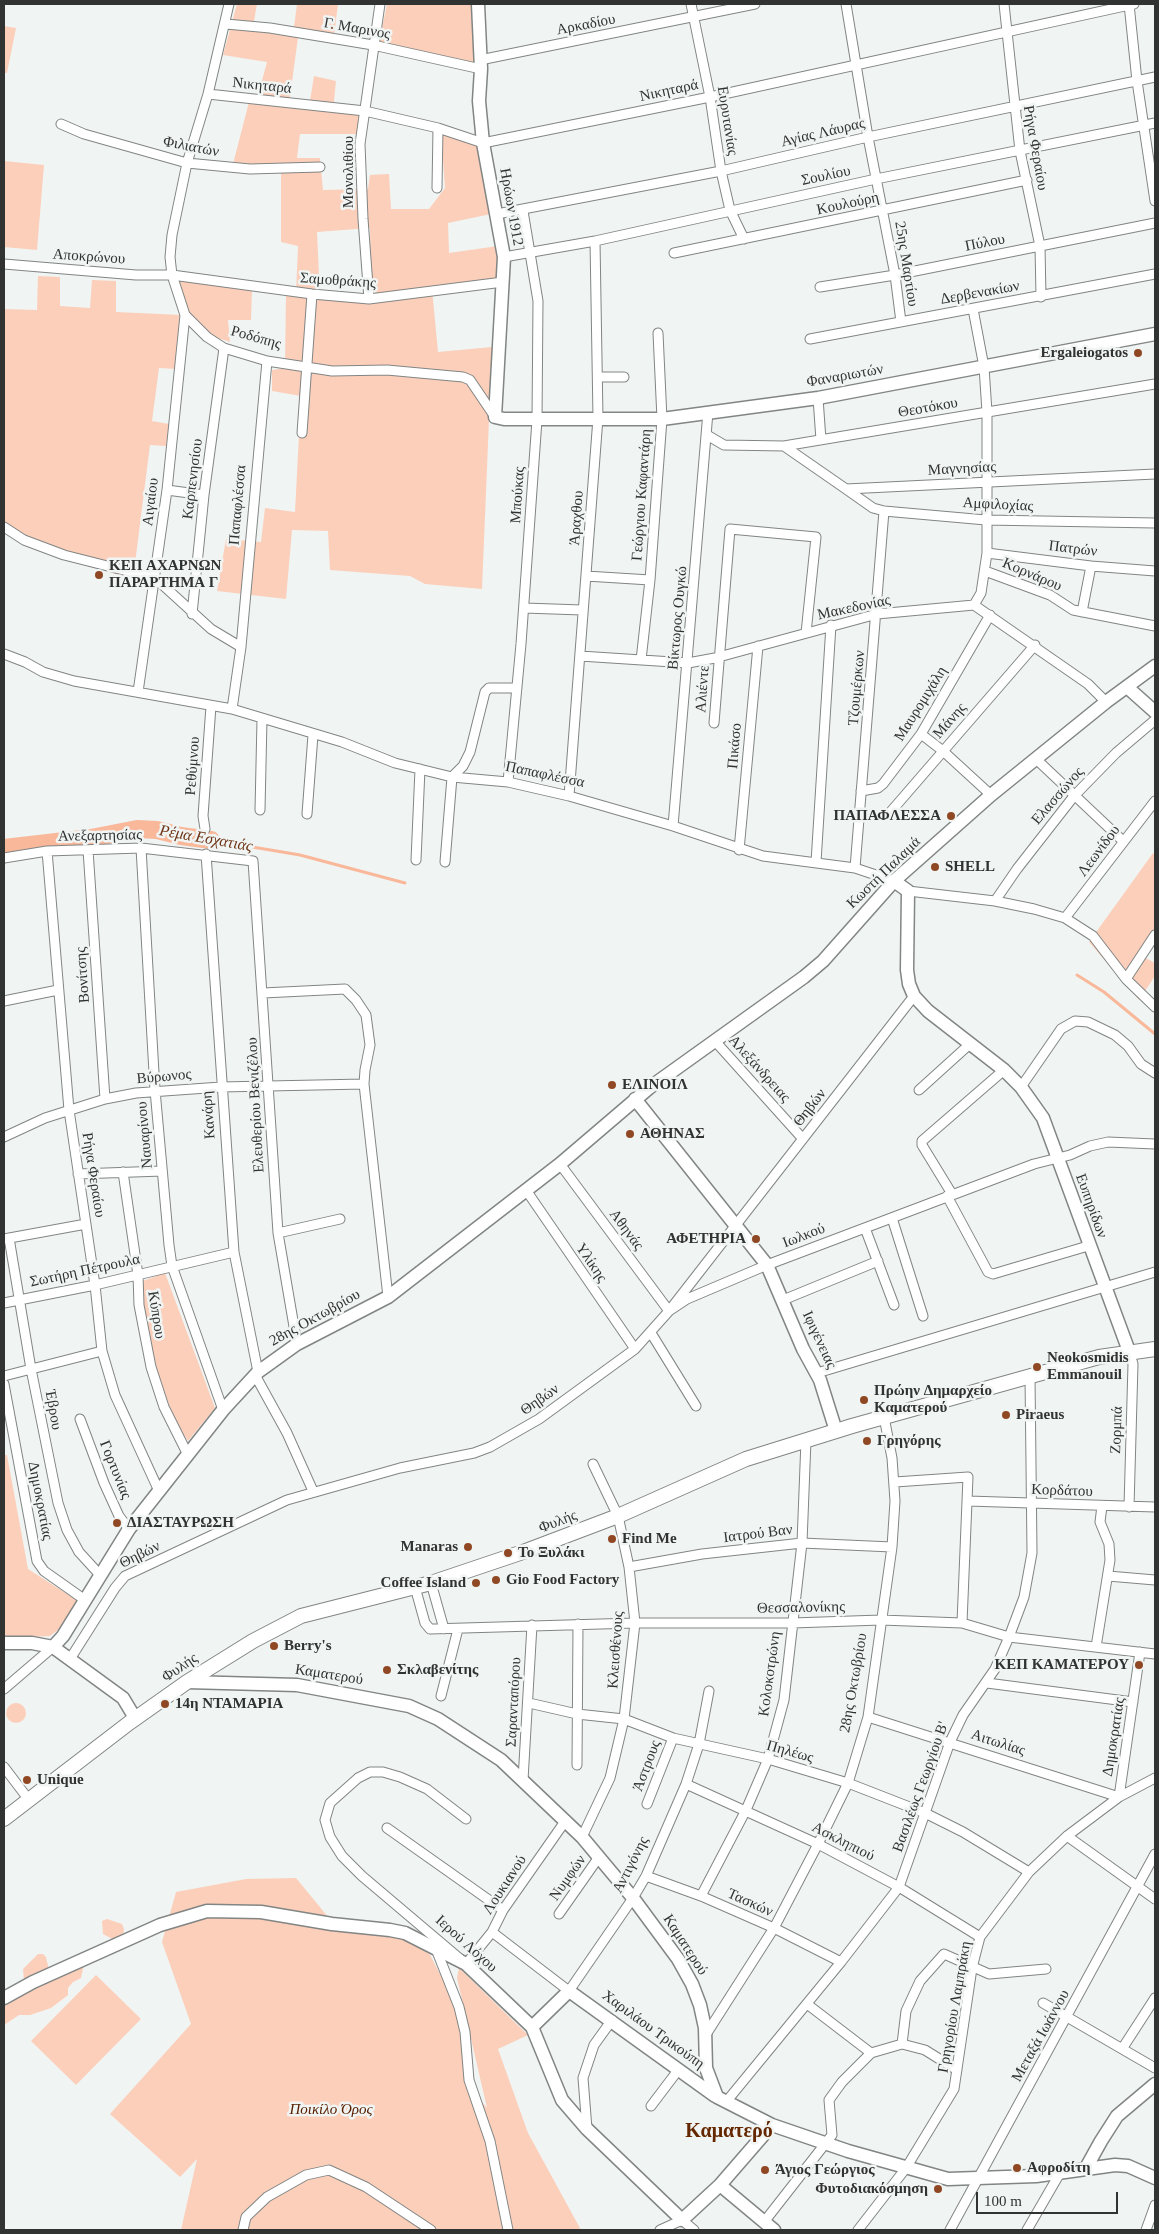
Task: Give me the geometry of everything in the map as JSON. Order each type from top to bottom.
[{"type":"main road","name":"Φυλής","points":[[4,1824],[9,1815],[136,1718],[253,1641],[296,1619],[317,1611],[431,1583],[523,1552],[618,1516],[746,1458],[1099,1357],[1155,1350]]},
{"type":"street","name":"Ροδόπης","points":[[229,4],[226,24],[208,94],[187,163],[172,235],[170,256],[172,275],[185,314],[207,337],[224,348],[267,362],[344,372],[387,370],[463,377],[470,380],[495,417]]},
{"type":"street","name":"Μονολιθίου","points":[[369,299],[360,144],[380,4]]},
{"type":"street","name":"Ηρώων 1912","points":[[478,4],[481,64],[479,101],[483,143],[504,258],[495,417]]},
{"type":"street","name":"Ευρυτανίας","points":[[691,4],[710,97],[721,171],[730,210],[744,239]]},
{"type":"street","name":"Αρκαδίου","points":[[481,64],[755,4]]},
{"type":"street","name":"25ης Μαρτίου","points":[[846,4],[868,137],[884,211],[901,322]]},
{"type":"street","name":"Ρήγα Φεραίου","points":[[1004,4],[1020,151],[1040,246],[1041,297]]},
{"type":"street","name":"Νικηταρά","points":[[208,94],[365,111],[438,128],[483,143],[710,97],[1131,4]]},
{"type":"street","points":[[1131,4],[1137,81],[1155,201]]},
{"type":"street","name":"Γ. Μαρινος","points":[[226,24],[270,28],[481,64]]},
{"type":"street","name":"Αγίας Λάυρας","points":[[497,214],[523,211],[721,171],[868,137],[1155,77]]},
{"type":"street","name":"Σουλίου","points":[[504,258],[595,241],[730,210],[1155,123]]},
{"type":"street","name":"Φιλιατών","points":[[61,124],[84,134],[187,163],[250,169],[320,166]]},
{"type":"street","points":[[437,188],[438,128]]},
{"type":"street","name":"Κουλούρη","points":[[674,253],[884,211],[1026,180]]},
{"type":"street","name":"Μπούκας","points":[[508,782],[524,608],[537,420],[538,301],[523,211]]},
{"type":"street","name":"Πύλου","points":[[820,287],[895,275],[1155,223]]},
{"type":"street","name":"Άραχθου","points":[[568,796],[598,418],[595,241]]},
{"type":"street","name":"Αποκρώνου","points":[[4,264],[172,275]]},
{"type":"street","name":"Δερβενακίων","points":[[810,339],[1155,274]]},
{"type":"street","name":"Σαμοθράκης","points":[[172,275],[312,294],[369,299],[503,282]]},
{"type":"street","points":[[302,433],[312,294]]},
{"type":"street","points":[[973,309],[984,367],[987,412],[987,552],[981,593],[974,605],[1035,645],[1088,684],[1106,702]]},
{"type":"street","name":"Αιγαίου","points":[[138,692],[167,490],[185,314]]},
{"type":"street","name":"Γεώργιου Καφαντάρη","points":[[641,660],[650,580],[662,419],[658,333]]},
{"type":"street","name":"Φαναριωτών","points":[[537,420],[598,418],[662,419],[818,398],[1155,334]]},
{"type":"street","name":"Καρπενησίου","points":[[192,614],[204,495],[224,348]]},
{"type":"street","name":"Παπαφλέσσα","points":[[267,362],[241,646],[232,709],[313,735],[342,742],[395,763],[452,776],[508,782],[568,796],[673,826],[739,850],[763,856],[855,868],[894,881],[908,891],[995,901],[1065,918],[1093,936],[1126,979],[1155,1008]]},
{"type":"street","points":[[598,376],[624,377]]},
{"type":"street","name":"Θεοτόκου","points":[[707,435],[724,445],[784,446],[1155,384]]},
{"type":"street","points":[[818,398],[822,440]]},
{"type":"street","name":"Βίκτωρος Ουγκώ","points":[[673,826],[708,412]]},
{"type":"street","points":[[495,417],[504,420],[537,420]]},
{"type":"street","points":[[784,446],[846,489]]},
{"type":"street","name":"Μαγνησίας","points":[[846,489],[1155,474]]},
{"type":"street","name":"Αμφιλοχίας","points":[[846,489],[873,508],[884,511],[986,520],[1155,523]]},
{"type":"street","points":[[167,490],[204,495]]},
{"type":"street","name":"Τζουμέρκων","points":[[855,868],[884,511]]},
{"type":"street","points":[[4,527],[24,540],[64,555],[155,578],[192,614],[211,629],[241,646]]},
{"type":"street","name":"Αλιέντε","points":[[714,723],[730,529],[816,537],[806,633]]},
{"type":"street","name":"Πατρών","points":[[987,552],[1091,566],[1155,571]]},
{"type":"street","points":[[1082,612],[1091,566]]},
{"type":"street","name":"Κορνάρου","points":[[985,571],[1050,595],[1073,610],[1155,626]]},
{"type":"street","points":[[586,576],[650,580]]},
{"type":"street","name":"Μακεδονίας","points":[[580,656],[688,663],[720,657],[831,625],[877,614],[974,605]]},
{"type":"street","points":[[524,608],[582,610]]},
{"type":"street","name":"Μαυρομιχάλη","points":[[861,791],[878,788],[883,784],[921,734],[990,615]]},
{"type":"street","name":"Τζουμέρκων","points":[[816,862],[831,625]]},
{"type":"street","name":"Μάνης","points":[[887,816],[1035,645]]},
{"type":"street","name":"Πικάσο","points":[[739,850],[758,646]]},
{"type":"street","points":[[4,654],[25,662],[43,672],[74,681],[232,709]]},
{"type":"street","name":"Κωστή Παλαμά","points":[[635,1099],[714,1040],[789,988],[823,961],[894,881],[991,795],[1106,702],[1155,666]]},
{"type":"street","points":[[1127,686],[1155,712]]},
{"type":"street","points":[[445,862],[452,776],[463,766],[470,752],[485,692],[489,688],[517,688]]},
{"type":"street","name":"Ρεθύμνου","points":[[206,829],[203,816],[211,706]]},
{"type":"street","points":[[260,810],[262,719]]},
{"type":"street","name":"Ελασσώνος","points":[[995,901],[1016,869],[1074,796],[1116,753],[1155,720]]},
{"type":"street","points":[[921,734],[943,751],[991,795]]},
{"type":"street","points":[[307,814],[313,735]]},
{"type":"street","points":[[1036,758],[1074,796],[1123,840]]},
{"type":"street","points":[[416,860],[420,769]]},
{"type":"street","name":"Λεωνίδου","points":[[1065,918],[1123,840],[1155,801]]},
{"type":"street","name":"Ανεξαρτησίας","points":[[4,858],[47,851],[141,848],[250,859],[254,863]]},
{"type":"street","name":"Ναυαρίνου","points":[[141,848],[155,1090],[172,1266],[223,1410]]},
{"type":"street","name":"Βονίτσης","points":[[88,850],[105,1099]]},
{"type":"street","name":"Ρήγα Φεραίου","points":[[47,851],[69,1110],[95,1285],[102,1351],[115,1395],[159,1491]]},
{"type":"street","name":"Κανάρη","points":[[206,854],[234,1252],[256,1373],[287,1433],[313,1491]]},
{"type":"street","name":"Ελευθερίου Βενιζέλου","points":[[254,863],[278,1233],[298,1344]]},
{"type":"street","name":"Ευπηρίδων","points":[[908,891],[907,970],[909,984],[914,996],[928,1011],[1004,1070],[1021,1087],[1043,1118],[1088,1246],[1130,1354]]},
{"type":"street","points":[[1126,979],[1155,935]]},
{"type":"street","points":[[263,993],[345,989],[362,1008],[370,1031],[370,1045],[364,1084],[388,1297]]},
{"type":"street","points":[[4,1001],[58,990]]},
{"type":"street","name":"Θηβών","points":[[70,1659],[115,1588],[125,1576],[256,1513],[313,1491],[400,1468],[474,1453],[490,1447],[539,1419],[635,1350],[669,1311],[914,996]]},
{"type":"street","points":[[1021,1087],[1061,1029],[1076,1021],[1088,1022],[1115,1035],[1128,1046],[1141,1064],[1155,1073]]},
{"type":"street","name":"Αλεξάνδρειας","points":[[714,1040],[803,1139]]},
{"type":"street","points":[[919,1090],[971,1043]]},
{"type":"street","points":[[1004,1070],[922,1141],[922,1145],[988,1272],[993,1274],[1088,1246]]},
{"type":"street","name":"Βύρωνος","points":[[4,1137],[45,1118],[69,1110],[105,1099],[155,1090],[364,1084]]},
{"type":"street","points":[[635,1099],[736,1225]]},
{"type":"street","name":"28ης Οκτωβρίου","points":[[53,1647],[129,1530],[223,1410],[256,1373],[298,1344],[388,1297],[560,1164],[635,1099]]},
{"type":"street","name":"Ιωλκού","points":[[669,1311],[687,1299],[767,1265],[949,1195],[1056,1158],[1070,1155],[1090,1146],[1108,1142],[1155,1144]]},
{"type":"street","name":"Αθηνάς","points":[[560,1164],[669,1311]]},
{"type":"street","points":[[78,1174],[162,1171]]},
{"type":"street","name":"Κύπρου","points":[[123,1172],[138,1275],[139,1305],[151,1367],[164,1407],[188,1455]]},
{"type":"street","name":"Υλίκης","points":[[526,1190],[635,1350]]},
{"type":"street","points":[[892,1218],[923,1316]]},
{"type":"street","points":[[278,1233],[340,1219]]},
{"type":"street","points":[[7,1239],[86,1224]]},
{"type":"street","name":"Ιφιγένειας","points":[[736,1225],[767,1265],[803,1349],[817,1373],[836,1431]]},
{"type":"street","points":[[865,1228],[894,1305]]},
{"type":"street","name":"Έβρου","points":[[7,1239],[58,1503],[67,1530],[79,1552],[100,1575]]},
{"type":"street","name":"Σωτήρη Πέτρουλα","points":[[4,1303],[95,1285],[234,1252]]},
{"type":"street","points":[[783,1300],[878,1261]]},
{"type":"street","points":[[817,1373],[1155,1272]]},
{"type":"street","points":[[651,1333],[696,1406]]},
{"type":"street","points":[[4,1376],[102,1351]]},
{"type":"street","name":"Ζορμπά","points":[[1129,1507],[1133,1364],[1130,1354]]},
{"type":"street","name":"Βασιλέως Γεωργίου Β'","points":[[722,2099],[807,2004],[899,1887],[950,1742],[963,1715],[987,1683],[1009,1637],[1024,1597],[1032,1553],[1033,1503],[1030,1376]]},
{"type":"street","name":"Δημοκρατίας","points":[[4,1384],[37,1561],[44,1572],[85,1600]]},
{"type":"street","name":"28ης Οκτωβρίου","points":[[705,2036],[774,1928],[818,1844],[848,1783],[868,1717],[892,1547],[895,1482],[884,1417]]},
{"type":"street","name":"Γορτυνίας","points":[[80,1419],[104,1483],[129,1530]]},
{"type":"street","name":"Κολοκοτρώνη","points":[[701,1896],[746,1810],[768,1759],[784,1700],[802,1543],[806,1440]]},
{"type":"street","name":"Κλεισθένους","points":[[582,1837],[610,1778],[624,1719],[635,1623],[629,1567],[618,1516],[593,1464]]},
{"type":"street","points":[[895,1482],[968,1478],[962,1623]]},
{"type":"street","name":"Κορδάτου","points":[[968,1501],[1155,1507]]},
{"type":"street","points":[[1096,1647],[1108,1576],[1110,1550],[1100,1522],[1102,1506]]},
{"type":"street","name":"Ιατρού Βαν","points":[[629,1567],[702,1554],[802,1543],[892,1547]]},
{"type":"street","points":[[1108,1576],[1155,1580]]},
{"type":"street","points":[[431,1583],[444,1629]]},
{"type":"street","name":"Θεσσαλονίκης","points":[[415,1587],[426,1626],[430,1629],[578,1624],[792,1623],[881,1620],[962,1623],[1009,1637],[1155,1654]]},
{"type":"street","points":[[577,1765],[578,1624]]},
{"type":"street","name":"Σαρανταπόρου","points":[[523,1780],[532,1625]]},
{"type":"street","points":[[441,1696],[458,1629]]},
{"type":"street","points":[[4,1643],[32,1643],[53,1647],[123,1698],[136,1718]]},
{"type":"street","points":[[4,1689],[53,1647]]},
{"type":"street","name":"Δημοκρατίας","points":[[1119,1797],[1140,1652]]},
{"type":"street","name":"Καματερού","points":[[188,1682],[297,1685],[409,1706],[430,1715],[460,1732],[501,1760],[582,1837],[633,1898],[678,1959],[692,1984],[700,2005],[705,2036],[706,2068],[722,2099]]},
{"type":"street","points":[[987,1683],[1133,1702]]},
{"type":"street","name":"Αντιγόνης","points":[[532,2027],[569,1990],[633,1898],[646,1876],[686,1784],[699,1744],[709,1691]]},
{"type":"street","name":"Πηλέως","points":[[528,1704],[577,1714],[624,1719],[673,1738],[768,1759],[848,1783],[926,1813],[963,1832],[1029,1872]]},
{"type":"street","name":"Αιτωλίας","points":[[868,1717],[1119,1797]]},
{"type":"street","name":"Άστρους","points":[[647,1804],[673,1738]]},
{"type":"street","points":[[4,1767],[29,1800]]},
{"type":"street","name":"Ιερού Λόχου","points":[[466,1819],[427,1789],[400,1777],[383,1772],[370,1772],[358,1778],[330,1804],[325,1820],[330,1837],[342,1856],[362,1876],[466,1964],[532,2027],[562,2100],[587,2129],[694,2230]]},
{"type":"street","name":"Γρηγορίου Λαμπράκη","points":[[858,2230],[906,2168],[954,2088],[972,1968],[980,1937],[1029,1872],[1067,1836],[1119,1797],[1155,1778]]},
{"type":"street","name":"Ασκληπιού","points":[[686,1784],[818,1844],[899,1887],[980,1937]]},
{"type":"street","name":"Λουκιανού","points":[[466,1964],[492,1932],[503,1910],[566,1820]]},
{"type":"street","points":[[386,1828],[503,1910]]},
{"type":"street","points":[[1067,1836],[1155,1899]]},
{"type":"street","name":"Μεταξά Ιωάννου","points":[[950,2230],[1155,1854]]},
{"type":"street","name":"Νυμφών","points":[[559,1914],[599,1857]]},
{"type":"street","name":"Τασκών","points":[[646,1876],[701,1896],[774,1928],[841,1962]]},
{"type":"street","points":[[4,1998],[160,1925],[207,1911],[260,1912],[332,1924],[405,1933],[466,1964]]},
{"type":"street","points":[[492,1932],[569,1990]]},
{"type":"street","points":[[436,1948],[460,2007],[465,2032],[469,2080],[490,2141],[508,2230]]},
{"type":"street","points":[[902,2044],[906,2011],[916,1988],[944,1954],[989,1974],[1046,1968]]},
{"type":"street","name":"Χαριλάου Τρικούπη","points":[[569,1990],[722,2099]]},
{"type":"street","points":[[1122,2049],[1155,1998]]},
{"type":"street","points":[[1042,2003],[1155,2068]]},
{"type":"street","points":[[807,2004],[871,2053]]},
{"type":"street","points":[[587,2129],[583,2078],[594,2045],[612,2020]]},
{"type":"street","points":[[720,2184],[769,2226],[824,2143],[832,2135],[829,2100],[842,2082],[871,2053],[902,2044],[926,2050],[957,2070]]},
{"type":"street","points":[[651,2106],[679,2069]]},
{"type":"street","points":[[1086,2168],[1118,2116],[1155,2084]]},
{"type":"street","points":[[722,2099],[772,2125],[824,2143],[948,2179],[978,2180],[1060,2173],[1086,2168],[1121,2165],[1155,2178]]},
{"type":"street","points":[[660,2230],[682,2220],[720,2184],[772,2125]]},
{"type":"street","points":[[242,2230],[246,2217],[267,2197],[306,2175],[329,2170],[366,2187],[431,2230]]},
{"type":"street","points":[[1027,2230],[1060,2173]]},
{"type":"street","points":[[1146,2230],[1155,2205]]},
{"type":"green space","points":[[237,4],[257,4],[253,27],[293,35],[297,4],[338,4],[334,36],[299,30],[289,104],[309,107],[314,76],[336,81],[333,111],[360,115],[359,134],[300,134],[297,158],[320,158],[323,190],[368,189],[370,175],[389,174],[391,209],[429,209],[445,188],[441,132],[480,147],[491,214],[448,223],[449,253],[498,246],[499,277],[432,289],[438,352],[492,347],[482,589],[425,584],[410,576],[330,570],[328,531],[292,530],[286,599],[217,591],[226,539],[261,542],[265,508],[295,512],[301,396],[272,391],[272,370],[285,368],[286,294],[296,294],[298,246],[281,242],[281,166],[250,168],[233,164],[249,102],[256,103],[267,62],[223,55]],"holes":[[[370,228],[371,303],[320,297],[317,232]]]},
{"type":"green space","points":[[387,4],[473,4],[478,64],[379,43]]},
{"type":"green space","points":[[4,26],[16,28],[7,73],[4,73]]},
{"type":"green space","points":[[4,161],[44,165],[37,250],[4,247]]},
{"type":"green space","points":[[38,276],[60,277],[60,306],[90,308],[92,280],[116,281],[116,312],[182,315],[176,369],[159,368],[152,421],[169,424],[166,446],[150,445],[133,579],[56,557],[18,540],[4,530],[4,309],[37,310]]},
{"type":"green space","points":[[176,278],[252,290],[251,320],[228,320],[230,342],[212,336],[188,311]]},
{"type":"green space","points":[[1153,853],[1155,855],[1155,931],[1140,955],[1155,963],[1155,976],[1139,1000],[1089,942]]},
{"type":"green space","points":[[165,1273],[215,1408],[188,1441],[177,1424],[161,1385],[150,1341],[140,1282]]},
{"type":"green space","points":[[4,1455],[7,1455],[28,1569],[78,1601],[67,1623],[50,1636],[4,1638]]},
{"type":"green space","points":[[16,1703],[23,1706],[26,1713],[23,1720],[16,1723],[9,1720],[6,1713],[9,1706]]},
{"type":"green space","name":"Ποικίλο Όρος","points":[[296,1878],[338,1929],[409,1939],[429,1953],[451,1995],[459,2022],[469,2087],[487,2108],[457,1978],[459,1968],[528,2035],[498,2049],[528,2133],[581,2230],[181,2230],[197,2159],[180,2177],[110,2114],[191,2024],[162,1942],[176,1892],[246,1879]]},
{"type":"green space","points":[[107,1919],[122,1924],[124,1929],[123,1936],[114,1940],[103,1934],[102,1921]]},
{"type":"green space","points":[[38,1954],[43,1954],[46,1957],[49,1970],[24,1981],[23,1969]]},
{"type":"green space","points":[[84,1964],[81,1978],[73,1982],[68,1988],[68,1995],[51,2008],[30,2015],[19,2015],[4,2025],[4,2002]]},
{"type":"green space","points":[[96,1975],[141,2019],[76,2085],[31,2041]]},
{"type":"waterway","name":"Ρέμα Εσχατιάς","points":[[4,848],[91,838],[137,829],[157,830],[181,836],[211,840]]},
{"type":"waterway","name":"Ρέμα Εσχατιάς","points":[[211,840],[300,855],[405,883]]},
{"type":"waterway","name":"Ρέμα Εσχατιάς","points":[[1077,975],[1104,992],[1155,1034]]},
{"type":"place","name":"Ergaleiogatos","points":[[1138,353]]},
{"type":"place","name":"ΚΕΠ ΑΧΑΡΝΩΝ ΠΑΡΑΡΤΗΜΑ Γ","points":[[99,575]]},
{"type":"place","name":"ΠΑΠΑΦΛΕΣΣΑ","points":[[951,816]]},
{"type":"place","name":"SHELL","points":[[935,867]]},
{"type":"place","name":"ΕΛΙΝΟΙΛ","points":[[612,1085]]},
{"type":"place","name":"ΑΘΗΝΑΣ","points":[[630,1134]]},
{"type":"place","name":"ΑΦΕΤΗΡΙΑ","points":[[756,1239]]},
{"type":"place","name":"Neokosmidis Emmanouil","points":[[1037,1367]]},
{"type":"place","name":"Πρώην Δημαρχείο Καματερού","points":[[864,1400]]},
{"type":"place","name":"Piraeus","points":[[1006,1415]]},
{"type":"place","name":"Γρηγόρης","points":[[867,1441]]},
{"type":"place","name":"ΔΙΑΣΤΑΥΡΩΣΗ","points":[[117,1523]]},
{"type":"place","name":"Find Me","points":[[612,1539]]},
{"type":"place","name":"Manaras","points":[[468,1547]]},
{"type":"place","name":"Το Ξυλάκι","points":[[508,1553]]},
{"type":"place","name":"Gio Food Factory","points":[[496,1580]]},
{"type":"place","name":"Coffee Island","points":[[476,1583]]},
{"type":"place","name":"Berry's","points":[[274,1646]]},
{"type":"place","name":"ΚΕΠ ΚΑΜΑΤΕΡΟΥ","points":[[1139,1665]]},
{"type":"place","name":"Σκλαβενίτης","points":[[387,1670]]},
{"type":"place","name":"14η ΝΤΑΜΑΡΙΑ","points":[[165,1704]]},
{"type":"place","name":"Unique","points":[[27,1780]]},
{"type":"place","name":"Αφροδίτη","points":[[1017,2168]]},
{"type":"place","name":"Άγιος Γεώργιος","points":[[765,2170]]},
{"type":"place","name":"Φυτοδιακόσμηση","points":[[938,2189]]},
{"type":"district","name":"Καματερό","points":[[729,2132]]}]
